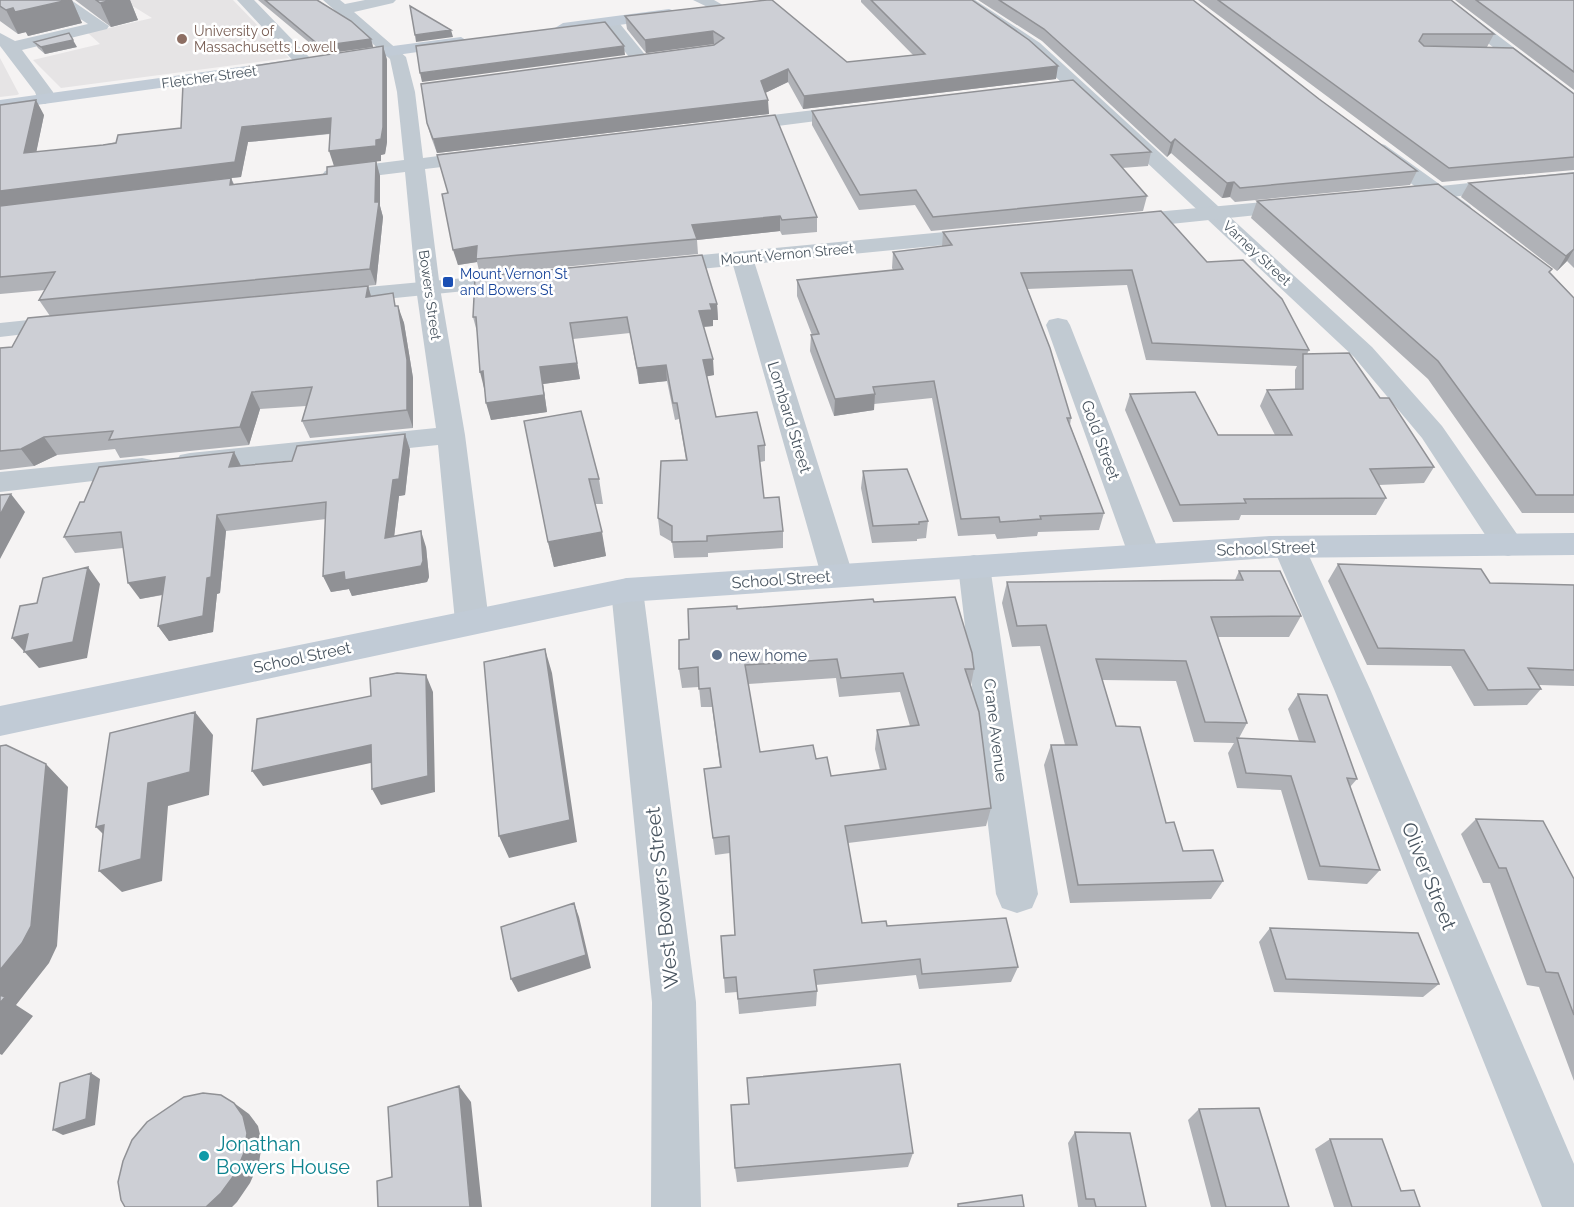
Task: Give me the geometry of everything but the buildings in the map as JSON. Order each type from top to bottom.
[{"type":"main road","points":[[546,30],[725,7]]},
{"type":"main road","name":"Fletcher Street","points":[[0,105],[480,39]]},
{"type":"main road","name":"School Street","points":[[0,721],[627,590],[1144,554],[1289,547],[1574,544]]},
{"type":"street","points":[[45,99],[44,92],[6,43],[101,26],[60,0]]},
{"type":"street","points":[[245,0],[305,63]]},
{"type":"street","points":[[338,5],[388,0]]},
{"type":"street","points":[[701,0],[725,7]]},
{"type":"street","name":"Varney Street","points":[[965,0],[1024,40],[1075,85],[1363,352],[1404,397],[1461,471],[1508,545]]},
{"type":"street","points":[[1441,0],[1574,102]]},
{"type":"street","name":"Bowers Street","points":[[338,5],[398,57],[412,91],[412,165],[451,435],[472,621]]},
{"type":"street","points":[[610,22],[641,61]]},
{"type":"street","points":[[1479,54],[1512,54]]},
{"type":"street","points":[[582,69],[662,58]]},
{"type":"street","points":[[1051,88],[1075,85]]},
{"type":"street","points":[[708,129],[874,109]]},
{"type":"street","points":[[1360,136],[1479,224]]},
{"type":"street","points":[[306,178],[507,154]]},
{"type":"street","points":[[1378,198],[1574,178]]},
{"type":"street","points":[[1100,224],[1319,203]]},
{"type":"street","name":"Mount Vernon Street","points":[[638,268],[1008,233]]},
{"type":"street","name":"Lombard Street","points":[[742,258],[837,575]]},
{"type":"street","points":[[309,300],[544,277]]},
{"type":"street","points":[[0,330],[83,322]]},
{"type":"street","name":"Gold Street","points":[[1058,325],[1144,554]]},
{"type":"street","points":[[0,482],[451,435]]},
{"type":"street","name":"Oliver Street","points":[[1289,547],[1352,689],[1567,1207]]},
{"type":"street","name":"Crane Avenue","points":[[974,566],[1017,894]]},
{"type":"street","name":"West Bowers Street","points":[[627,590],[674,1002],[676,1207]]},
{"type":"shaded area","name":"University of Massachusetts Lowell","points":[[123,0],[233,0],[289,58],[61,88],[33,60],[100,44],[88,33],[152,18]]},
{"type":"shaded area","points":[[0,58],[19,94],[17,95],[0,97]]},
{"type":"place","name":"University of Massachusetts Lowell","points":[[182,39]]},
{"type":"place","name":"Mount Vernon St and Bowers St","points":[[448,282]]},
{"type":"place","name":"new home","points":[[717,655]]},
{"type":"place","name":"Jonathan Bowers House","points":[[204,1156]]}]
